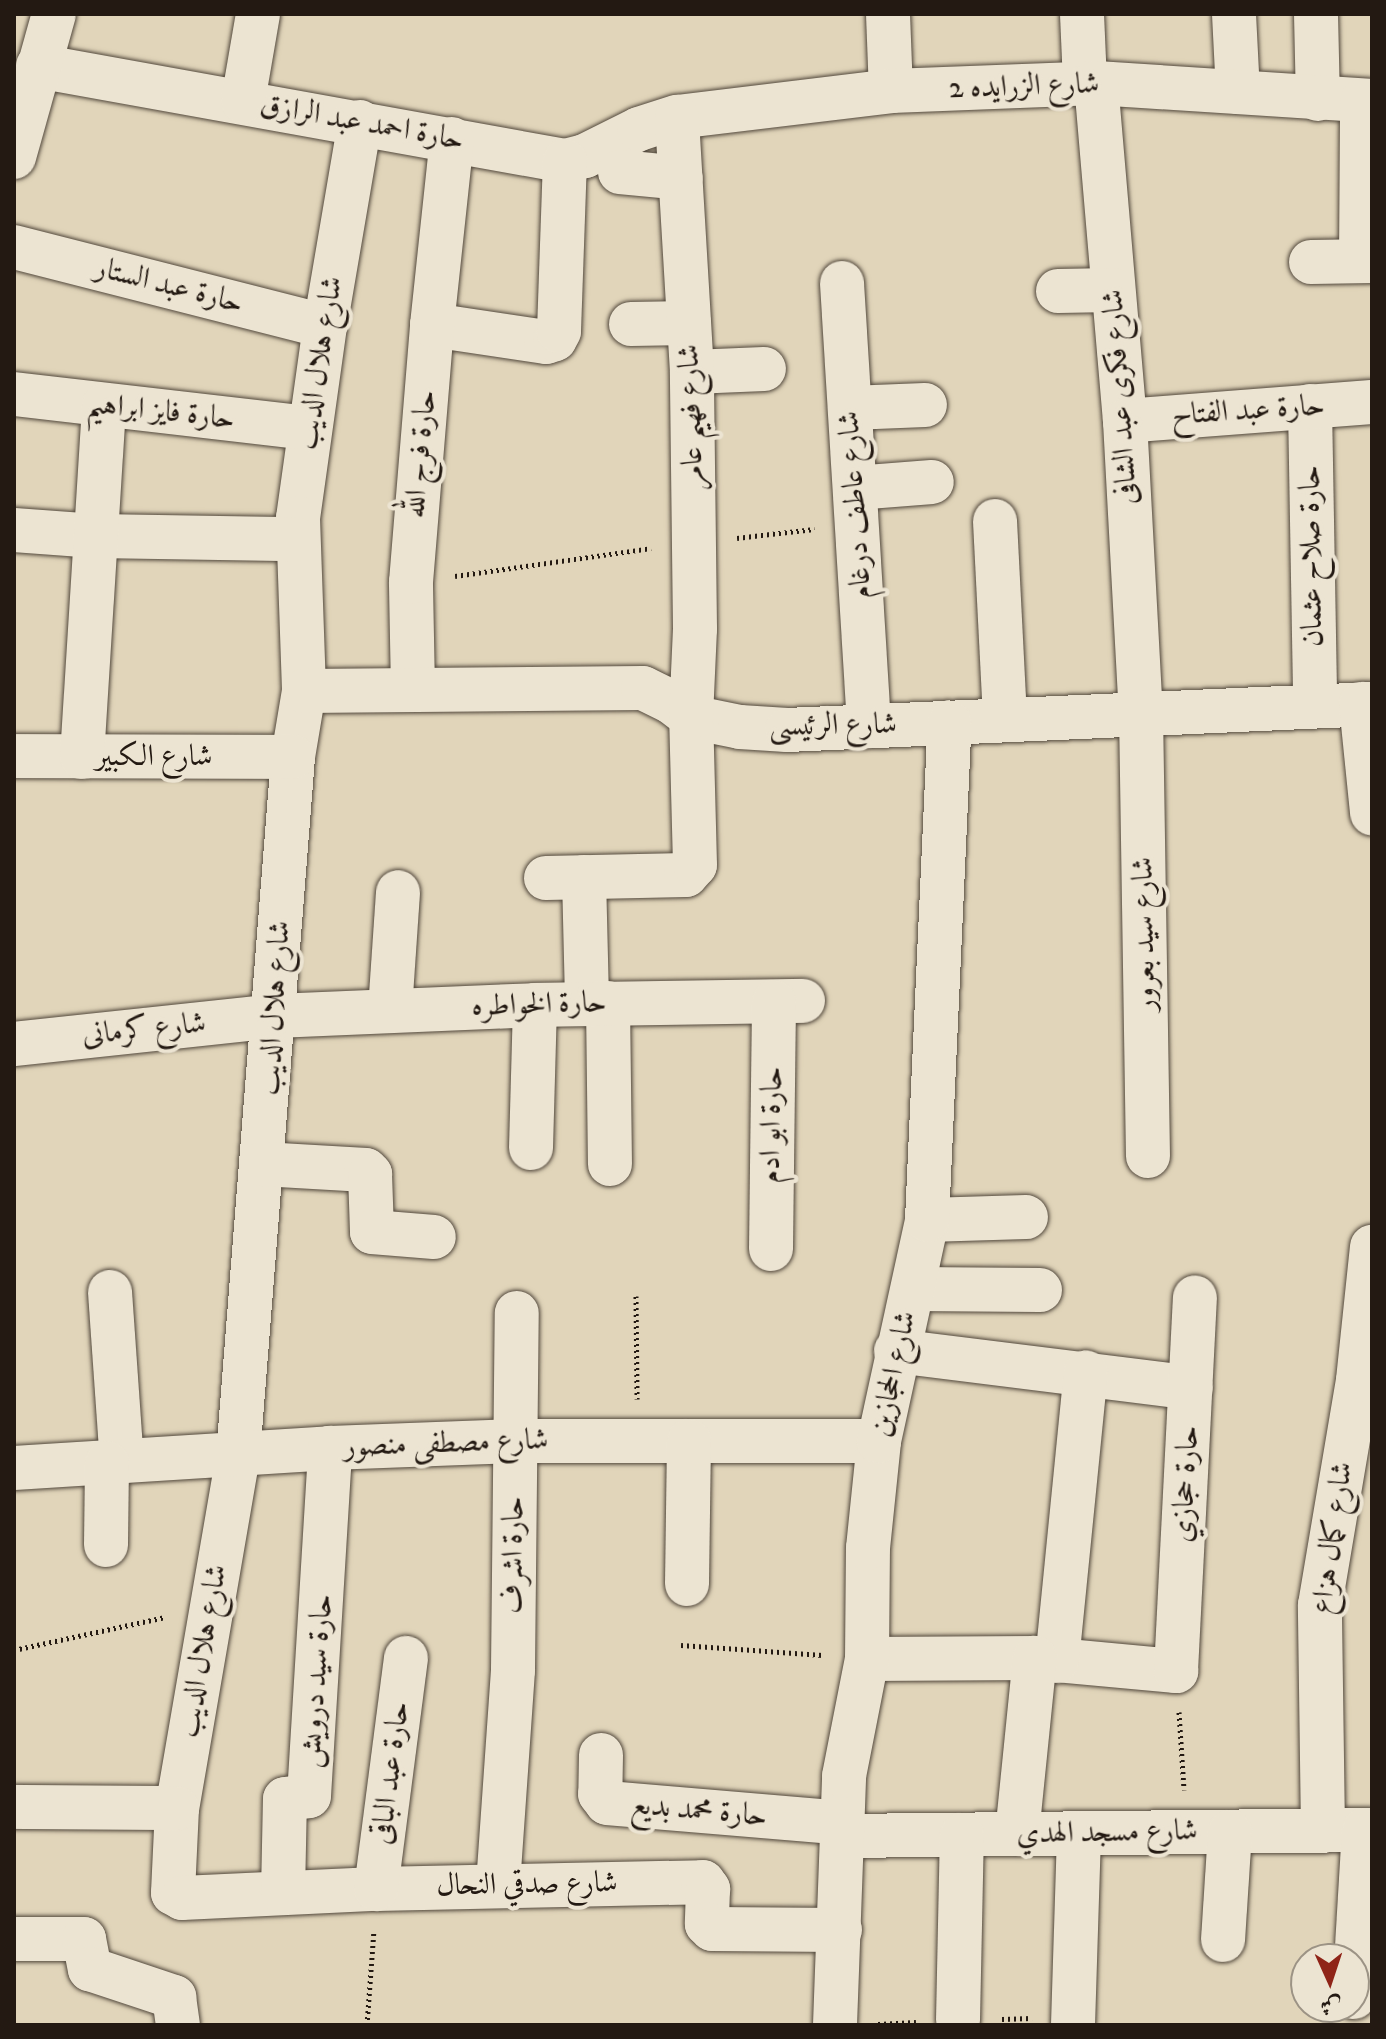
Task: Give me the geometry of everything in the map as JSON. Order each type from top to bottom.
[{"type":"street","points":[[14,157],[54,14]]},
{"type":"street","points":[[243,101],[258,14]]},
{"type":"street","points":[[888,14],[891,91]]},
{"type":"street","name":"شارع فكرى عبد الشافى","points":[[1082,14],[1125,421],[1141,712]]},
{"type":"street","points":[[1234,14],[1238,92]]},
{"type":"street","points":[[1316,14],[1318,99]]},
{"type":"street","name":"حارة احمد عبد الرازق","points":[[38,66],[565,161]]},
{"type":"street","name":"شارع الزرايده 2","points":[[677,117],[891,91],[1090,83],[1367,101]]},
{"type":"street","points":[[1311,262],[1366,261],[1367,101]]},
{"type":"street","points":[[432,325],[546,342],[555,339],[559,331],[565,161],[585,156],[639,129],[677,117]]},
{"type":"street","name":"شارع فهيم عامر","points":[[598,1003],[565,878],[686,875],[695,865],[691,717],[695,542],[692,372],[677,117]]},
{"type":"street","name":"شارع هلال الديب","points":[[173,1893],[177,1808],[209,1607],[238,1456],[293,757],[304,691],[297,539],[309,428],[360,122]]},
{"type":"street","name":"حارة فرج الله","points":[[413,690],[411,582],[432,325],[452,139]]},
{"type":"street","points":[[620,172],[681,178]]},
{"type":"street","name":"حارة عبد الستار","points":[[14,247],[325,326]]},
{"type":"street","name":"شارع عاطف درغام","points":[[842,283],[869,726]]},
{"type":"street","points":[[1058,291],[1113,290]]},
{"type":"street","points":[[631,324],[689,323]]},
{"type":"street","points":[[692,372],[764,369]]},
{"type":"street","name":"حارة فايز ابراهيم","points":[[14,394],[309,428]]},
{"type":"street","name":"حارة عبد الفتاح","points":[[1125,421],[1372,402]]},
{"type":"street","points":[[850,408],[925,405]]},
{"type":"street","points":[[82,757],[104,406]]},
{"type":"street","name":"حارة صلاح عثمان","points":[[1310,406],[1315,705]]},
{"type":"street","points":[[856,506],[932,482]]},
{"type":"street","points":[[995,521],[1005,720]]},
{"type":"street","points":[[14,530],[96,536],[297,539]]},
{"type":"street","name":"شارع الرئيسى","points":[[304,691],[643,688],[670,701],[691,717],[740,727],[787,730],[1366,704]]},
{"type":"street","points":[[1366,704],[1372,813]]},
{"type":"street","name":"شارع سيد بعرور","points":[[1141,712],[1148,1156]]},
{"type":"street","name":"شارع الحجازين","points":[[835,2025],[844,1776],[867,1659],[868,1548],[879,1441],[896,1351],[927,1220],[950,723]]},
{"type":"street","name":"شارع الكبير","points":[[14,756],[293,757]]},
{"type":"street","points":[[390,1010],[398,892]]},
{"type":"street","name":"حارة الخواطره","points":[[275,1016],[598,1003],[788,1002]]},
{"type":"street","name":"حارة ابو ادم","points":[[771,1249],[788,1002]]},
{"type":"street","points":[[598,1003],[610,1164]]},
{"type":"street","points":[[531,1148],[535,1005]]},
{"type":"street","name":"شارع كرمانى","points":[[14,1044],[275,1016]]},
{"type":"street","points":[[262,1164],[366,1170],[370,1174],[372,1232],[434,1237]]},
{"type":"street","points":[[927,1220],[1026,1217]]},
{"type":"street","name":"شارع كمال هزاع","points":[[1356,1943],[1353,1830],[1320,1605],[1357,1472],[1372,1247]]},
{"type":"street","points":[[913,1289],[1040,1290]]},
{"type":"street","points":[[106,1545],[114,1463],[110,1292]]},
{"type":"street","name":"حارة حجازي","points":[[1176,1671],[1195,1297]]},
{"type":"street","name":"حارة اشرف","points":[[498,1885],[513,1670],[517,1313]]},
{"type":"street","points":[[896,1351],[1086,1372],[1191,1388]]},
{"type":"street","points":[[1017,1834],[1046,1660],[1086,1372]]},
{"type":"street","name":"شارع مصطفى منصور","points":[[14,1468],[330,1448],[514,1441],[879,1441]]},
{"type":"street","points":[[687,1584],[689,1441]]},
{"type":"street","name":"حارة سيد درويش","points":[[283,1893],[285,1801],[309,1796],[330,1448]]},
{"type":"street","name":"حارة عبد الباقى","points":[[376,1889],[406,1658]]},
{"type":"street","points":[[867,1659],[1046,1660],[1176,1671]]},
{"type":"street","name":"حارة محمد بديع","points":[[601,1755],[600,1794],[607,1803],[843,1829]]},
{"type":"street","points":[[14,1807],[177,1808]]},
{"type":"street","name":"شارع مسجد الهدي","points":[[843,1829],[962,1835],[1353,1830]]},
{"type":"street","points":[[1223,1940],[1230,1832]]},
{"type":"street","points":[[1073,2021],[1079,1833]]},
{"type":"street","points":[[958,2020],[962,1835]]},
{"type":"street","name":"شارع صدقي النحال","points":[[173,1893],[182,1898],[498,1885],[703,1882],[708,1889],[707,1924],[712,1929],[840,1930]]},
{"type":"street","points":[[14,1939],[83,1939],[90,1969],[176,2011]]},
{"type":"path","points":[[411,582],[695,542],[856,506]]},
{"type":"path","points":[[636,1296],[638,1441]]},
{"type":"path","points":[[14,1650],[209,1607]]},
{"type":"path","points":[[681,1645],[867,1659]]},
{"type":"path","points":[[1176,1671],[1186,1832]]},
{"type":"path","points":[[367,2025],[376,1889]]},
{"type":"path","points":[[958,2020],[1073,2021]]}]
